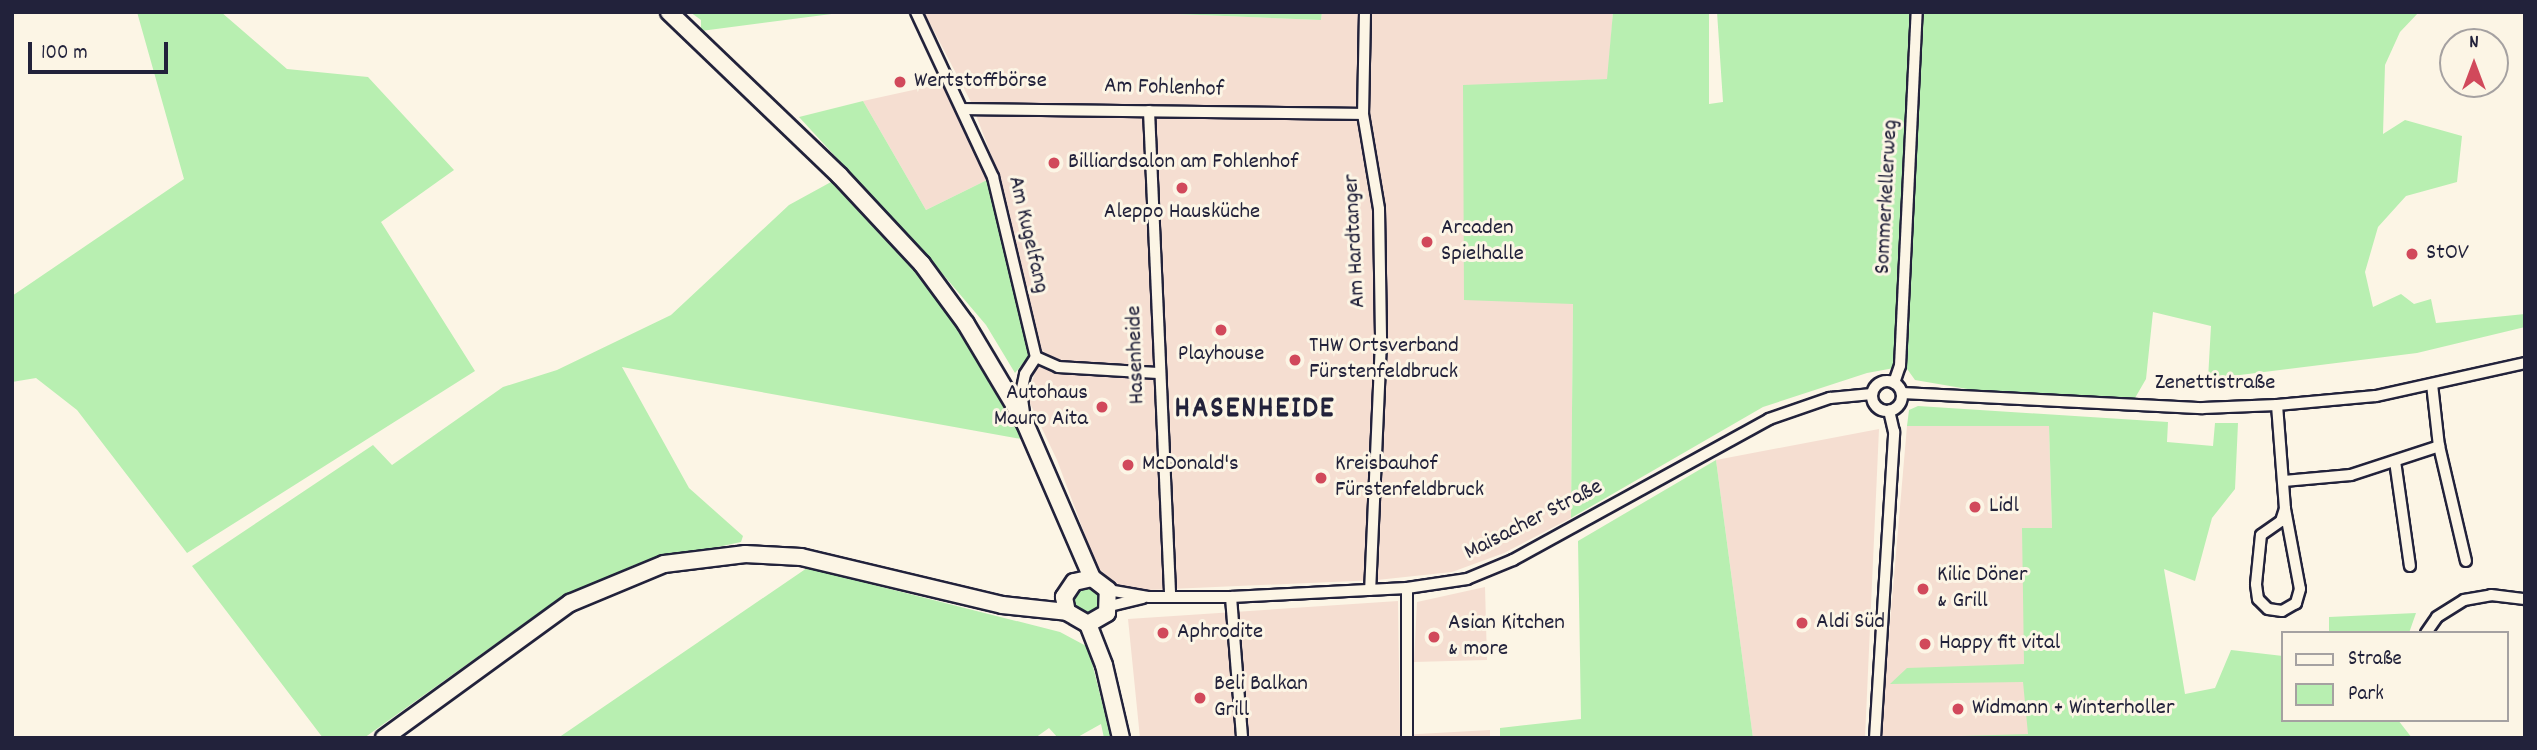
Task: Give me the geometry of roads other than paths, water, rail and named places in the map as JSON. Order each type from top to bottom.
[{"type":"main road","points":[[669,12],[839,175],[922,264],[966,324],[1025,423],[1070,535],[1092,578],[1102,610],[1104,665],[1121,738]]},
{"type":"main road","points":[[1067,612],[1070,535]]},
{"type":"main road","points":[[384,738],[570,603],[664,564],[733,555],[789,555],[1025,609],[1067,612],[1102,610]]},
{"type":"main road","points":[[1025,609],[1092,578]]},
{"type":"street","name":"Am Kugelfang","points":[[916,12],[964,109],[993,177],[1036,357]]},
{"type":"street","name":"Sommerkellerweg","points":[[1894,383],[1900,366],[1917,12]]},
{"type":"street","name":"Am Hardtanger","points":[[1365,15],[1363,114],[1372,148],[1379,209],[1381,291],[1370,590]]},
{"type":"street","name":"Am Fohlenhof","points":[[964,109],[1363,114]]},
{"type":"street","name":"Hasenheide","points":[[1149,111],[1158,373],[1170,597]]},
{"type":"street","points":[[1025,423],[1021,393],[1024,374],[1036,357],[1058,367],[1158,373]]},
{"type":"street","name":"Zenettistraße","points":[[1902,393],[2176,407],[2277,405],[2376,396],[2525,363]]},
{"type":"street","points":[[1881,382],[1894,383],[1902,393],[1900,404],[1889,411],[1876,406],[1872,394],[1881,382]]},
{"type":"street","points":[[2432,384],[2439,446],[2466,561]]},
{"type":"street","name":"Maisacher Straße","points":[[1102,610],[1149,597],[1231,597],[1407,588],[1467,579],[1498,568],[1791,409],[1830,398],[1872,394]]},
{"type":"street","points":[[2277,405],[2285,509],[2300,589],[2296,603],[2282,611],[2268,609],[2258,599],[2256,584],[2260,535],[2281,521],[2285,509]]},
{"type":"street","points":[[1875,738],[1895,432],[1889,411]]},
{"type":"street","points":[[2284,481],[2330,479],[2439,446]]},
{"type":"street","points":[[2395,461],[2410,566]]},
{"type":"street","points":[[1407,588],[1407,738]]},
{"type":"street","points":[[2427,631],[2437,617],[2464,600],[2491,595],[2525,599]]},
{"type":"street","points":[[1231,597],[1242,738]]},
{"type":"place","name":"Wertstoffbörse","points":[[900,82]]},
{"type":"place","name":"Billiardsalon am Fohlenhof","points":[[1054,163]]},
{"type":"place","name":"Aleppo Hausküche","points":[[1182,188]]},
{"type":"place","name":"Arcaden Spielhalle","points":[[1427,242]]},
{"type":"place","name":"StOV","points":[[2412,254]]},
{"type":"place","name":"Playhouse","points":[[1221,330]]},
{"type":"place","name":"THW Ortsverband Fürstenfeldbruck","points":[[1295,360]]},
{"type":"place","name":"Autohaus Mauro Aita","points":[[1102,407]]},
{"type":"place","name":"McDonald's","points":[[1128,465]]},
{"type":"place","name":"Kreisbauhof Fürstenfeldbruck","points":[[1321,478]]},
{"type":"place","name":"Lidl","points":[[1975,507]]},
{"type":"place","name":"Kilic Döner & Grill","points":[[1923,589]]},
{"type":"place","name":"Aldi Süd","points":[[1802,623]]},
{"type":"place","name":"Aphrodite","points":[[1163,633]]},
{"type":"place","name":"Asian Kitchen & more","points":[[1434,637]]},
{"type":"place","name":"Happy fit vital","points":[[1925,644]]},
{"type":"place","name":"Beli Balkan Grill","points":[[1200,698]]},
{"type":"place","name":"Widmann + Winterholler","points":[[1958,709]]},
{"type":"district","name":"HASENHEIDE","points":[[1255,411]]}]
